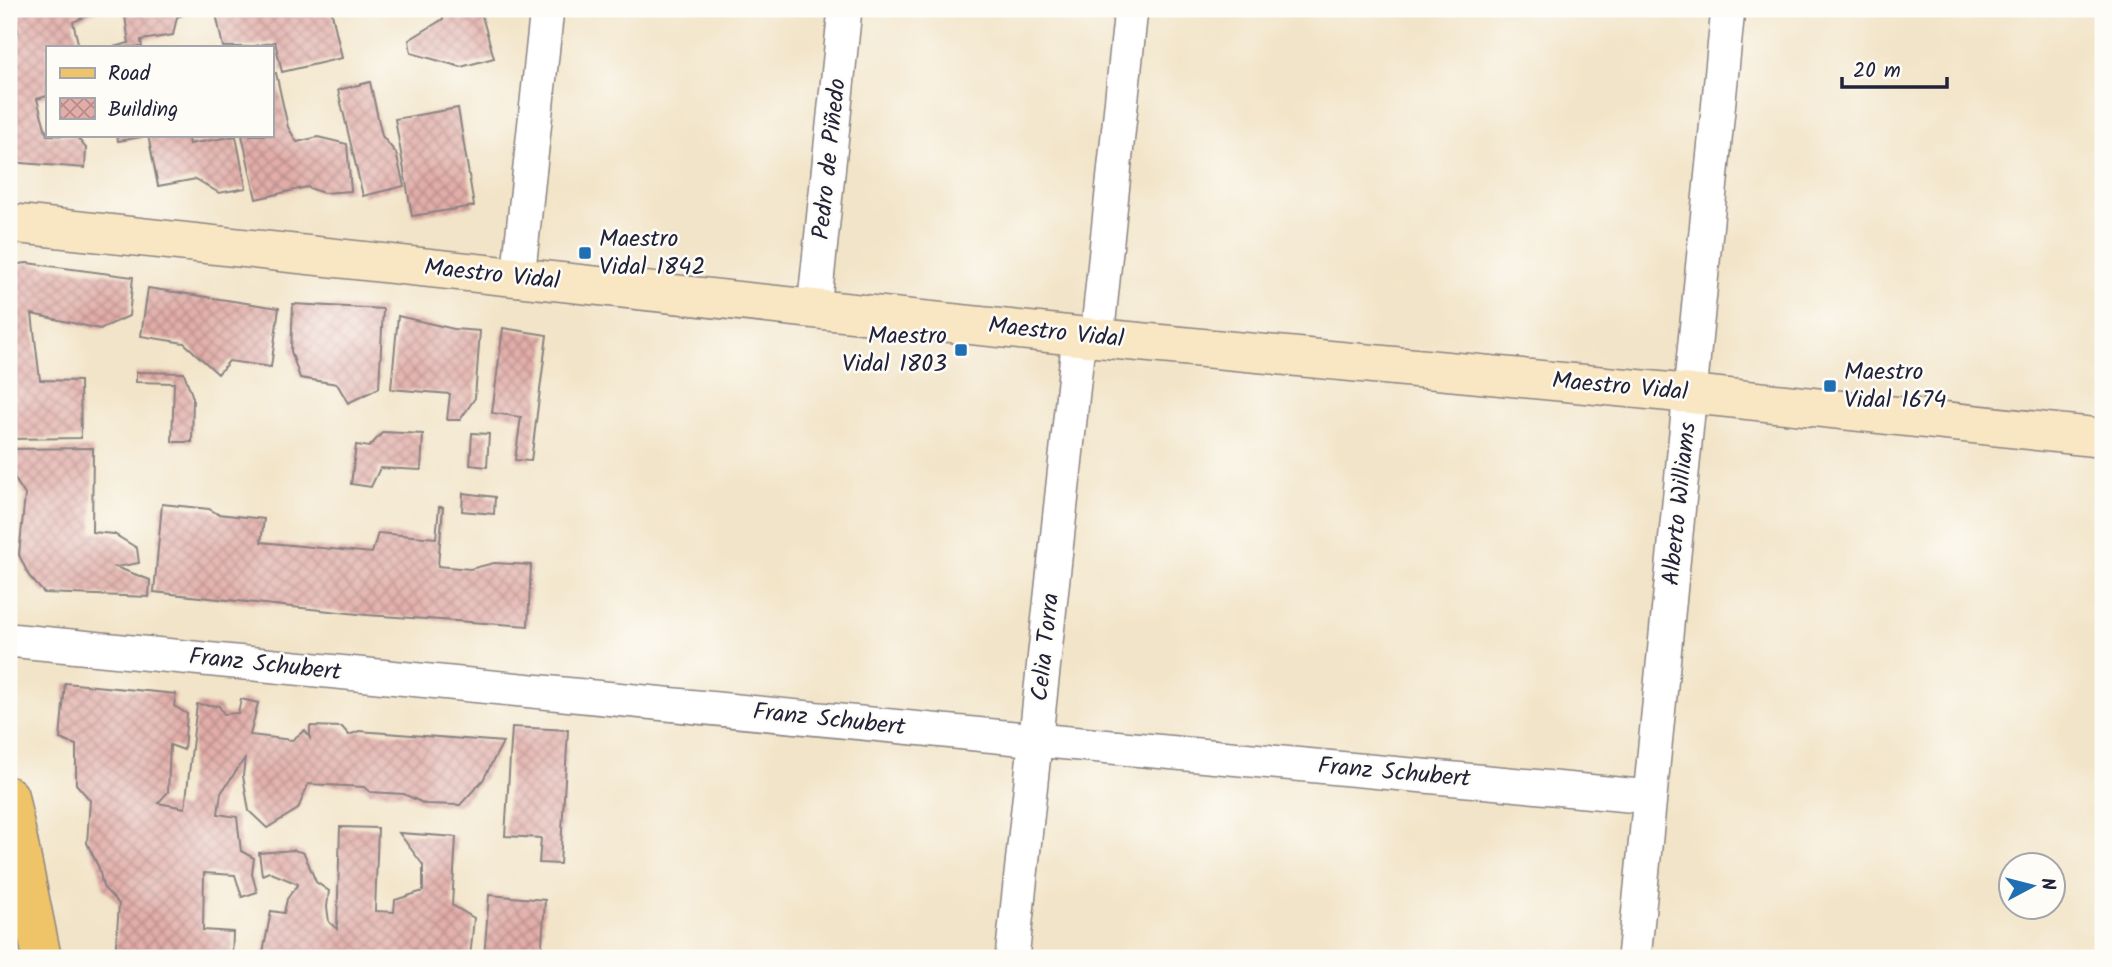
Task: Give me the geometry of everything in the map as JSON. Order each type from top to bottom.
[{"type":"main road","name":"Maestro Vidal","points":[[9,223],[814,309],[1691,394],[2103,438]]},
{"type":"main road","points":[[9,796],[19,912],[42,958]]},
{"type":"street","points":[[518,278],[547,9]]},
{"type":"street","name":"Pedro de Piñedo","points":[[814,309],[845,9]]},
{"type":"street","name":"Celia Torra","points":[[1012,958],[1036,740],[1131,9]]},
{"type":"street","name":"Alberto Williams","points":[[1634,958],[1728,9]]},
{"type":"street","name":"Franz Schubert","points":[[9,640],[1650,797]]},
{"type":"building","points":[[14,9],[102,9],[73,22],[79,46],[46,46],[46,96],[37,99],[46,136],[76,136],[86,148],[85,168],[9,162],[9,34],[18,32]]},
{"type":"building","points":[[124,9],[193,9],[177,17],[173,35],[141,40],[142,46],[117,46],[129,43]]},
{"type":"building","points":[[215,9],[331,9],[342,58],[282,72],[275,42],[255,46],[223,46]]},
{"type":"building","points":[[441,9],[480,9],[494,58],[461,67],[411,53],[409,40],[443,19]]},
{"type":"building","points":[[276,73],[288,127],[297,142],[318,137],[347,144],[351,191],[323,193],[307,187],[256,199],[242,136],[273,136],[273,74]]},
{"type":"building","points":[[370,82],[382,136],[396,153],[404,186],[363,196],[338,90]]},
{"type":"building","points":[[458,108],[474,206],[412,216],[395,119]]},
{"type":"building","points":[[117,136],[142,136],[142,137],[118,141]]},
{"type":"building","points":[[148,136],[187,136],[189,144],[236,136],[246,188],[219,193],[196,179],[158,186]]},
{"type":"building","points":[[27,263],[133,277],[129,316],[100,329],[32,314],[40,380],[80,381],[81,438],[9,439],[9,265]]},
{"type":"building","points":[[148,288],[279,308],[271,367],[229,361],[218,374],[184,343],[141,336]]},
{"type":"building","points":[[293,304],[383,309],[379,388],[348,403],[337,384],[300,378],[291,351]]},
{"type":"building","points":[[398,316],[454,329],[480,331],[475,398],[460,420],[447,420],[450,394],[391,389]]},
{"type":"building","points":[[503,328],[547,335],[531,461],[515,460],[521,417],[492,413]]},
{"type":"building","points":[[136,372],[184,373],[193,398],[192,442],[172,442],[174,383],[136,382]]},
{"type":"building","points":[[383,432],[423,434],[421,470],[380,468],[371,487],[351,484],[356,445],[369,447]]},
{"type":"building","points":[[472,433],[489,434],[487,467],[470,465]]},
{"type":"building","points":[[93,448],[92,532],[114,534],[137,548],[139,563],[116,567],[150,580],[149,597],[44,593],[29,576],[19,555],[25,495],[15,479],[9,449]]},
{"type":"building","points":[[463,493],[495,497],[494,514],[462,511]]},
{"type":"building","points":[[162,504],[264,519],[261,542],[372,553],[378,533],[436,538],[439,507],[443,507],[438,566],[470,569],[494,563],[531,565],[528,626],[367,615],[154,592]]},
{"type":"building","points":[[65,683],[176,694],[174,706],[187,714],[184,750],[170,745],[168,792],[158,803],[185,808],[197,704],[219,706],[224,714],[238,713],[241,699],[258,703],[250,735],[292,740],[305,730],[310,738],[310,726],[342,727],[349,735],[359,731],[503,742],[483,780],[460,805],[425,804],[404,794],[370,792],[364,787],[308,784],[298,809],[267,828],[249,811],[243,776],[245,758],[221,793],[218,814],[237,817],[241,851],[254,858],[252,874],[257,892],[242,897],[235,875],[204,873],[203,930],[233,932],[232,958],[115,958],[119,904],[103,887],[99,868],[87,843],[90,800],[76,784],[76,745],[60,739]]},
{"type":"building","points":[[512,727],[568,730],[560,864],[539,863],[541,838],[505,836]]},
{"type":"building","points":[[340,827],[378,828],[375,911],[394,912],[395,900],[423,891],[423,865],[399,833],[456,837],[452,905],[474,918],[470,958],[271,958],[263,953],[271,911],[284,913],[287,899],[298,884],[269,872],[262,875],[259,853],[294,850],[304,853],[316,882],[329,891],[329,922],[337,929]]},
{"type":"building","points":[[489,895],[545,900],[541,958],[484,958]]},
{"type":"place","name":"Maestro Vidal 1842","points":[[585,253]]},
{"type":"place","name":"Maestro Vidal 1803","points":[[961,350]]},
{"type":"place","name":"Maestro Vidal 1674","points":[[1830,386]]}]
